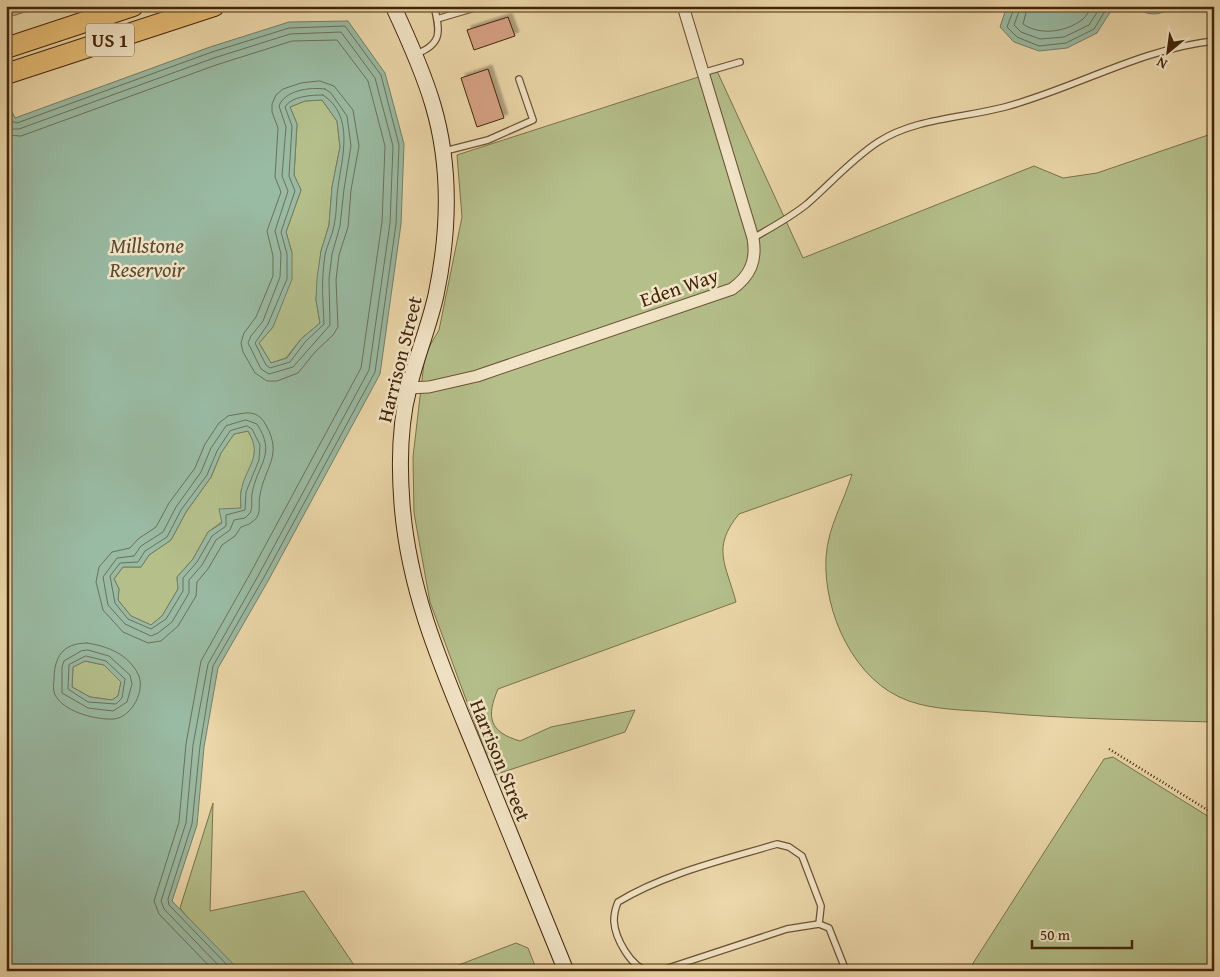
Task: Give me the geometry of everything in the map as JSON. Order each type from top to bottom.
[{"type":"highway","name":"US 1","points":[[6,48],[133,6]]},
{"type":"highway","name":"US 1","points":[[6,74],[214,6]]},
{"type":"street","name":"Harrison Street","points":[[393,6],[434,107],[442,152],[446,212],[443,254],[435,298],[408,388],[401,438],[401,478],[407,542],[419,602],[441,666],[566,971]]},
{"type":"street","name":"Eden Way","points":[[408,388],[429,388],[477,376],[732,289],[745,277],[754,261],[753,238],[683,6]]},
{"type":"lane","points":[[414,54],[433,46],[438,34],[434,6]]},
{"type":"lane","points":[[437,19],[481,6]]},
{"type":"lane","points":[[753,238],[807,204],[843,169],[879,141],[926,122],[1004,107],[1055,91],[1112,67],[1190,44],[1214,41]]},
{"type":"lane","points":[[702,74],[740,62]]},
{"type":"lane","points":[[442,152],[488,140],[533,120],[519,79]]},
{"type":"lane","points":[[649,971],[633,963],[627,955],[614,924],[614,912],[618,902],[634,892],[669,879],[777,844],[789,847],[802,856],[821,906],[819,924]]},
{"type":"lane","points":[[658,971],[787,929],[819,924],[829,928],[846,971]]},
{"type":"path","points":[[1109,749],[1214,814]]},
{"type":"shaded area","points":[[23,6],[44,6],[6,18],[6,14]]},
{"type":"shaded area","points":[[717,71],[803,258],[1034,166],[1063,178],[1097,173],[1214,133],[1214,722],[1074,718],[950,709],[919,704],[890,692],[872,678],[858,662],[846,643],[836,622],[826,578],[827,546],[833,524],[852,474],[739,514],[730,526],[723,547],[725,566],[736,602],[498,689],[492,708],[493,722],[502,733],[520,741],[551,727],[635,710],[625,732],[494,775],[430,602],[414,513],[413,457],[425,354],[439,330],[462,217],[457,155]]},
{"type":"shaded area","points":[[322,100],[337,121],[340,147],[332,187],[329,225],[321,251],[316,300],[320,323],[301,339],[286,358],[271,363],[259,343],[273,327],[292,253],[286,232],[301,190],[294,175],[297,124],[290,107],[305,101]]},
{"type":"shaded area","points":[[248,431],[255,444],[254,458],[241,491],[241,508],[208,532],[193,559],[177,577],[178,589],[162,616],[151,625],[131,616],[118,600],[119,589],[114,579],[123,567],[141,567],[149,555],[171,540],[186,512],[211,477],[221,453],[234,434]]},
{"type":"shaded area","points":[[85,661],[104,665],[121,682],[118,696],[112,700],[90,697],[72,687],[73,667]]},
{"type":"shaded area","points":[[1113,757],[1214,820],[1214,971],[968,971],[1104,759]]},
{"type":"shaded area","points":[[213,803],[210,911],[304,891],[358,971],[231,971],[180,908]]},
{"type":"shaded area","points":[[516,943],[528,948],[537,971],[443,971]]},
{"type":"water","points":[[1017,6],[1114,6],[1097,33],[1067,48],[1039,51],[1014,42],[1000,27],[1006,9]]},
{"type":"water","points":[[1133,6],[1177,6],[1160,13],[1150,14]]},
{"type":"water","name":"Millstone Reservoir","points":[[348,21],[385,73],[404,144],[401,224],[380,374],[268,581],[218,668],[204,747],[197,825],[172,901],[240,971],[6,971],[6,99],[15,118],[210,47],[289,22]],"holes":[[[322,100],[337,121],[340,147],[332,187],[329,225],[321,251],[317,278],[316,300],[320,323],[301,339],[287,358],[271,363],[259,343],[273,327],[292,279],[292,253],[286,232],[301,190],[294,175],[297,124],[290,107],[305,101]],[[248,431],[254,448],[252,462],[241,492],[241,508],[219,509],[222,523],[208,532],[193,559],[177,577],[178,589],[162,616],[151,625],[131,616],[118,600],[119,589],[114,579],[123,567],[141,567],[149,555],[171,540],[186,512],[211,477],[221,453],[234,434]],[[85,661],[104,665],[121,682],[118,696],[112,700],[90,697],[72,687],[73,667]]]},
{"type":"building","points":[[508,17],[515,36],[474,50],[467,30]]},
{"type":"building","points":[[488,69],[504,118],[477,127],[461,78]]}]
